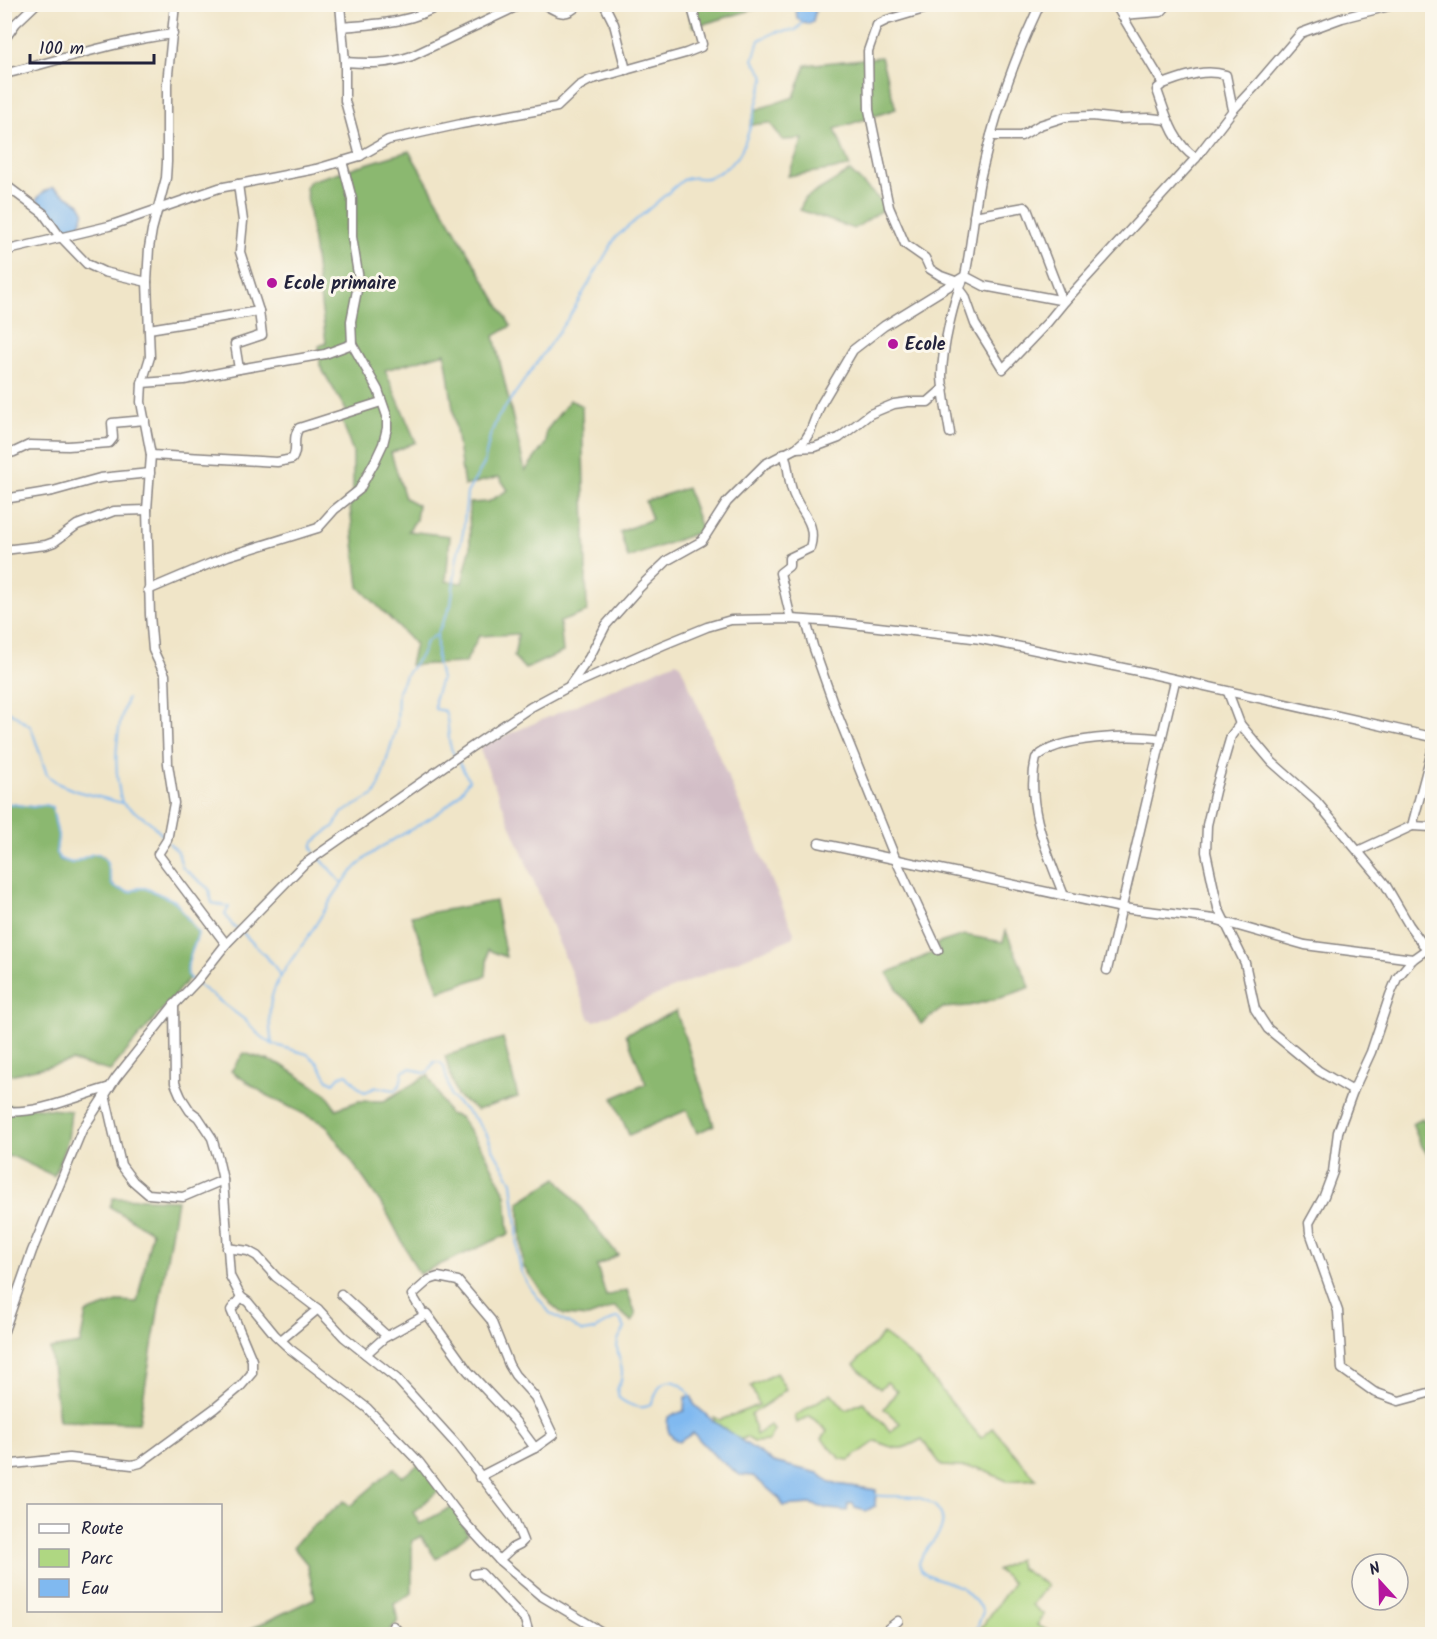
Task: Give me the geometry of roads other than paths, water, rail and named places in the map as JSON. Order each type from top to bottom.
[{"type":"street","points":[[4,40],[16,23],[36,4]]},
{"type":"street","points":[[175,4],[167,84],[167,162],[152,230],[147,282],[150,357],[142,383],[141,402],[151,455],[147,510],[148,590],[153,650],[165,675],[168,764],[174,803],[167,840],[158,854],[226,944]]},
{"type":"street","points":[[340,4],[345,62],[345,101],[360,156]]},
{"type":"street","points":[[342,27],[407,18],[431,11],[441,4]]},
{"type":"street","points":[[345,62],[380,64],[395,62],[522,4]]},
{"type":"street","points":[[544,4],[566,14],[572,12],[579,4]]},
{"type":"street","points":[[604,4],[614,24],[626,70]]},
{"type":"street","points":[[4,251],[62,238],[158,210],[219,188],[316,169],[360,156],[388,140],[557,107],[579,86],[590,80],[701,47],[691,4]]},
{"type":"street","points":[[941,4],[877,25],[870,39],[867,56],[869,110],[888,201],[905,244],[925,258],[930,269],[957,285],[965,296],[975,324],[1003,369],[1196,158],[1233,110],[1301,33],[1397,4]]},
{"type":"street","points":[[796,448],[810,432],[820,406],[853,350],[884,326],[957,285],[965,276],[981,175],[991,136],[1029,28],[1040,4]]},
{"type":"street","points":[[1115,4],[1163,84]]},
{"type":"street","points":[[1122,15],[1161,12],[1168,4]]},
{"type":"street","points":[[1351,4],[1358,14]]},
{"type":"street","points":[[4,74],[135,39],[173,34]]},
{"type":"street","points":[[1196,158],[1180,144],[1157,90],[1163,84],[1184,75],[1220,73],[1226,75],[1233,110]]},
{"type":"street","points":[[991,136],[1021,136],[1048,122],[1071,116],[1168,120]]},
{"type":"street","points":[[148,590],[228,556],[318,528],[334,510],[358,490],[383,444],[387,416],[378,390],[352,344],[351,321],[359,280],[352,237],[352,199],[342,161]]},
{"type":"street","points":[[4,184],[43,213],[62,238],[87,264],[125,278],[147,282]]},
{"type":"street","points":[[238,184],[243,221],[240,252],[259,311],[261,336],[235,344],[239,369]]},
{"type":"street","points":[[974,216],[1025,207],[1064,300]]},
{"type":"street","points":[[965,276],[984,286],[1064,300]]},
{"type":"street","points":[[950,433],[942,366],[957,285]]},
{"type":"street","points":[[149,329],[259,311]]},
{"type":"street","points":[[142,383],[184,380],[325,354],[352,344]]},
{"type":"street","points":[[570,686],[589,658],[606,625],[668,560],[702,541],[727,502],[765,464],[796,448],[815,447],[839,438],[870,414],[894,404],[928,402],[944,388]]},
{"type":"street","points":[[151,455],[277,462],[292,459],[296,455],[295,435],[299,428],[381,402]]},
{"type":"street","points":[[4,454],[29,445],[68,446],[109,443],[113,438],[111,426],[114,422],[145,420]]},
{"type":"street","points":[[783,453],[789,468],[792,489],[811,523],[813,539],[810,548],[789,558],[789,566],[780,573],[791,620]]},
{"type":"street","points":[[4,499],[53,491],[100,478],[150,473]]},
{"type":"street","points":[[4,550],[46,545],[54,542],[77,525],[104,514],[130,509],[147,510]]},
{"type":"street","points":[[4,1330],[32,1251],[82,1130],[110,1087],[174,1005],[226,944],[303,865],[531,707],[570,686],[707,627],[731,621],[791,620],[836,622],[981,639],[1432,737]]},
{"type":"street","points":[[806,621],[836,711],[896,860],[938,950]]},
{"type":"street","points":[[1107,970],[1175,681]]},
{"type":"street","points":[[1228,692],[1240,724],[1272,762],[1316,801],[1358,851],[1385,884],[1409,925],[1430,953],[1413,960],[1397,978],[1371,1052],[1338,1132],[1329,1186],[1309,1223],[1310,1232],[1338,1311],[1342,1369],[1374,1392],[1399,1401],[1432,1392]]},
{"type":"street","points":[[1240,724],[1231,736],[1207,825],[1206,852],[1218,908],[1245,963],[1255,1009],[1268,1029],[1319,1071],[1353,1092]]},
{"type":"street","points":[[1064,896],[1045,848],[1036,817],[1032,781],[1036,758],[1048,749],[1111,736],[1143,736],[1162,739]]},
{"type":"street","points":[[1412,826],[1432,751]]},
{"type":"street","points":[[1358,851],[1412,826],[1432,827]]},
{"type":"street","points":[[819,843],[1122,908],[1224,921],[1305,945],[1413,960]]},
{"type":"street","points":[[174,1005],[175,1083],[186,1104],[212,1138],[222,1180],[230,1276],[241,1297],[304,1361],[367,1408],[419,1462],[466,1524],[499,1560],[540,1595],[605,1635]]},
{"type":"street","points":[[4,1111],[21,1113],[110,1087]]},
{"type":"street","points":[[105,1095],[121,1165],[133,1181],[148,1194],[183,1197],[222,1180]]},
{"type":"street","points":[[227,1248],[248,1251],[257,1256],[276,1277],[318,1309],[344,1337],[398,1379],[429,1413],[514,1519],[523,1541],[499,1560]]},
{"type":"street","points":[[424,1315],[412,1295],[429,1280],[438,1277],[458,1281],[491,1320],[509,1365],[515,1375],[535,1396],[553,1435],[535,1448],[479,1476]]},
{"type":"street","points":[[341,1294],[387,1336]]},
{"type":"street","points":[[4,1465],[69,1458],[132,1465],[140,1463],[215,1408],[240,1387],[252,1373],[252,1360],[231,1310],[241,1297]]},
{"type":"street","points":[[281,1340],[318,1309]]},
{"type":"street","points":[[366,1354],[387,1336],[424,1315],[429,1315],[468,1371],[515,1421],[535,1448]]},
{"type":"street","points":[[474,1574],[481,1573],[525,1620],[529,1635]]},
{"type":"street","points":[[881,1635],[898,1621]]},
{"type":"street","points":[[393,1626],[401,1635]]},
{"type":"water","points":[[799,5],[817,5],[813,21],[809,24],[797,18],[796,9]]},
{"type":"water","points":[[53,187],[80,204],[84,211],[79,229],[65,232],[39,203],[37,199],[42,193]]},
{"type":"water","points":[[685,1397],[692,1397],[694,1404],[713,1421],[773,1462],[818,1473],[830,1483],[876,1490],[875,1506],[866,1511],[855,1508],[853,1503],[848,1504],[847,1511],[810,1504],[783,1506],[780,1499],[753,1476],[740,1475],[716,1457],[693,1433],[679,1442],[670,1435],[667,1425],[668,1417],[684,1411]]},
{"type":"waterway","points":[[455,756],[450,745],[445,711],[435,709],[435,697],[441,679],[437,662],[437,634],[451,605],[467,493],[484,464],[490,436],[497,419],[569,317],[616,237],[683,180],[710,177],[726,168],[739,155],[747,138],[764,80],[763,74],[753,60],[759,40],[776,32],[796,30],[804,21]]},
{"type":"waterway","points":[[314,852],[312,847],[314,842],[334,826],[342,813],[374,795],[379,786],[397,725],[398,691],[405,676],[421,655],[426,642],[437,634]]},
{"type":"waterway","points":[[127,699],[120,724],[116,764],[122,803],[150,822],[165,838]]},
{"type":"waterway","points":[[6,709],[31,727],[47,775],[59,784],[76,791],[122,803]]},
{"type":"waterway","points":[[272,1044],[271,1003],[274,990],[284,970],[356,867],[378,849],[435,815],[459,794],[469,780],[458,761]]},
{"type":"waterway","points":[[4,803],[52,807],[58,836],[56,853],[60,859],[72,863],[93,854],[99,854],[106,860],[112,885],[116,888],[130,892],[145,888],[175,901],[198,933],[188,962],[189,978],[245,1020],[258,1034],[272,1044],[307,1054],[317,1062],[328,1080],[334,1083],[340,1076],[347,1074],[365,1092],[377,1087],[395,1090],[400,1085],[403,1071],[411,1068],[423,1073],[428,1072],[434,1062],[440,1062],[444,1067],[451,1097],[476,1120],[486,1133],[512,1182],[518,1255],[521,1271],[528,1285],[550,1313],[583,1332],[594,1330],[619,1318],[625,1328],[619,1337],[617,1347],[622,1369],[621,1381],[617,1388],[619,1398],[623,1401],[636,1407],[646,1407],[653,1401],[660,1386],[671,1381],[680,1384],[690,1399]]},
{"type":"waterway","points":[[169,843],[178,852],[182,867],[209,889],[212,903],[229,907],[225,914],[232,925],[238,929]]},
{"type":"waterway","points":[[318,856],[342,883]]},
{"type":"waterway","points":[[243,933],[273,964],[281,977]]},
{"type":"waterway","points":[[874,1495],[918,1498],[933,1504],[939,1511],[942,1519],[941,1528],[919,1564],[921,1570],[928,1575],[961,1587],[981,1607],[983,1612],[976,1630],[978,1634]]},
{"type":"place","name":"Ecole primaire","points":[[272,283]]},
{"type":"place","name":"Ecole","points":[[893,344]]}]
